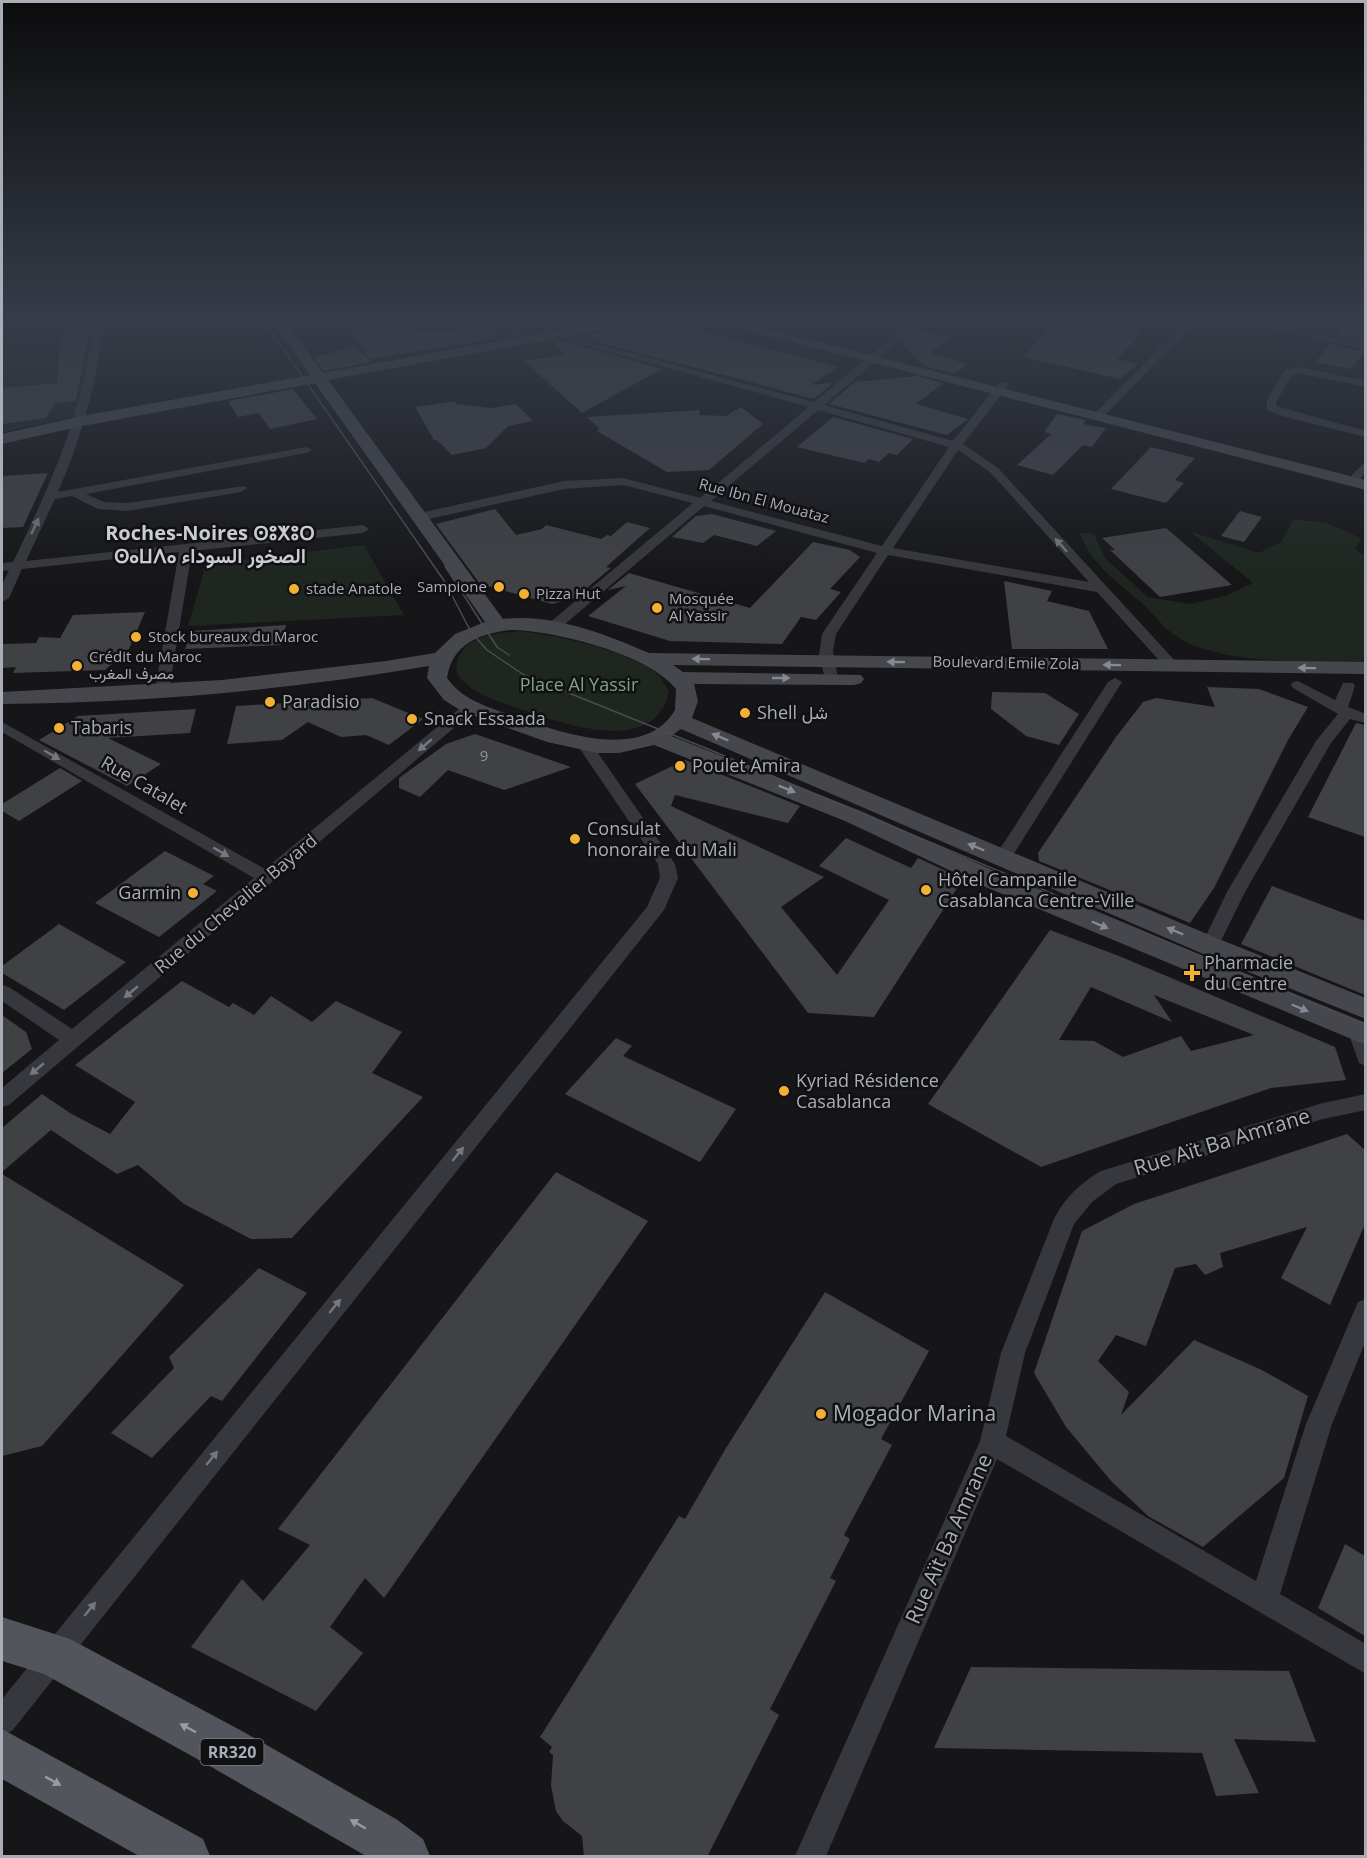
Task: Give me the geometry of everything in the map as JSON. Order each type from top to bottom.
[{"type":"main road","name":"RR320","points":[[2,1639],[54,1655],[225,1748],[379,1836],[406,1857]]},
{"type":"main road","points":[[2,1753],[186,1857]]},
{"type":"street","points":[[2,598],[49,497],[82,421],[85,408]]},
{"type":"street","points":[[2,439],[155,408]]},
{"type":"street","points":[[340,408],[496,625]]},
{"type":"street","points":[[553,627],[815,408],[956,445],[972,453],[994,470],[1172,666]]},
{"type":"street","points":[[828,670],[825,646],[829,634],[882,550],[985,408]]},
{"type":"street","points":[[1076,408],[1362,480],[1365,464]]},
{"type":"street","points":[[1100,414],[1106,408]]},
{"type":"street","points":[[1271,408],[1284,414],[1365,434]]},
{"type":"street","points":[[49,497],[306,450]]},
{"type":"street","name":"Rue Ibn El Mouataz","points":[[420,518],[564,485],[623,481],[882,550],[1099,588]]},
{"type":"street","points":[[75,493],[102,506],[127,507],[241,488]]},
{"type":"street","points":[[2,567],[363,529]]},
{"type":"street","points":[[162,690],[186,549]]},
{"type":"street","points":[[523,624],[553,627],[646,658],[680,678],[689,695],[686,710],[679,720],[654,737],[620,746],[586,746],[563,741],[470,707],[449,694],[439,668],[459,639],[496,625],[523,624]]},
{"type":"street","name":"Boulevard Emile Zola","points":[[646,658],[828,670],[1115,682],[1357,686]]},
{"type":"street","name":"Boulevard Emile Zola","points":[[680,678],[828,670],[1172,666],[1365,668]]},
{"type":"street","points":[[2,698],[162,690],[439,668]]},
{"type":"street","points":[[1002,858],[1115,682]]},
{"type":"street","points":[[1298,685],[1344,711],[1365,719]]},
{"type":"street","points":[[1210,946],[1236,892],[1357,686]]},
{"type":"street","name":"Rue du Chevalier Bayard","points":[[2,1099],[470,707]]},
{"type":"street","points":[[679,720],[1210,946],[1365,1009]]},
{"type":"street","name":"Rue Catalet","points":[[2,726],[267,878]]},
{"type":"street","points":[[654,737],[853,816],[990,879],[1362,1034],[1365,1058]]},
{"type":"street","points":[[2,1721],[655,910],[669,878],[666,864],[586,746]]},
{"type":"street","points":[[2,992],[73,1040]]},
{"type":"street","name":"Rue Aït Ba Amrane","points":[[810,1857],[992,1442],[1013,1353],[1065,1219],[1090,1188],[1109,1177],[1323,1110],[1365,1102]]},
{"type":"street","points":[[1264,1600],[1319,1424],[1365,1310]]},
{"type":"street","points":[[992,1442],[1365,1660]]},
{"type":"shaded area","points":[[2,408],[81,408],[79,416],[2,432]]},
{"type":"green space","points":[[1294,519],[1326,523],[1361,538],[1355,549],[1365,556],[1365,657],[1362,664],[1266,660],[1216,652],[1194,645],[1171,632],[1103,569],[1090,553],[1080,533],[1094,534],[1105,558],[1148,597],[1190,604],[1225,596],[1253,583],[1191,532],[1259,553],[1281,542]]},
{"type":"green space","name":"stade Anatole","points":[[364,545],[404,615],[188,626],[206,564]]},
{"type":"green space","name":"Place Al Yassir","points":[[520,631],[553,636],[609,650],[642,664],[661,678],[669,691],[661,711],[646,724],[628,730],[606,731],[584,728],[491,698],[468,686],[460,678],[457,662],[468,645],[484,637]]},
{"type":"building","points":[[2,408],[52,408],[46,418],[2,424]]},
{"type":"building","points":[[232,408],[308,408],[317,419],[270,429],[259,413],[238,417]]},
{"type":"building","points":[[415,408],[520,408],[533,421],[508,426],[486,448],[452,455],[437,440],[434,440]]},
{"type":"building","points":[[576,408],[592,408],[582,413]]},
{"type":"building","points":[[742,408],[763,424],[709,470],[667,472],[597,431],[599,428],[586,417],[700,410],[699,415],[726,416]]},
{"type":"building","points":[[843,408],[929,408],[968,419],[947,435]]},
{"type":"building","points":[[1057,414],[1086,420],[1083,424],[1106,428],[1092,447],[1083,445],[1053,475],[1017,465],[1051,434],[1044,432]]},
{"type":"building","points":[[833,417],[913,439],[897,455],[889,453],[879,462],[869,459],[864,463],[797,447]]},
{"type":"building","points":[[1151,447],[1195,458],[1175,480],[1184,483],[1166,503],[1111,489]]},
{"type":"building","points":[[48,473],[23,527],[2,528],[2,476]]},
{"type":"building","points":[[495,509],[516,535],[542,529],[546,525],[601,539],[607,535],[611,536],[627,522],[650,528],[606,567],[611,568],[575,598],[552,604],[480,584],[436,524]]},
{"type":"building","points":[[1240,511],[1262,517],[1244,542],[1221,536]]},
{"type":"building","points":[[712,514],[776,531],[757,546],[714,535],[703,543],[672,537],[696,516]]},
{"type":"building","points":[[1166,528],[1232,585],[1160,597],[1110,550],[1115,550],[1102,538]]},
{"type":"building","points":[[813,542],[850,550],[860,557],[830,589],[841,592],[816,620],[801,617],[782,644],[670,641],[588,616],[626,586],[608,590],[629,573],[750,608]]},
{"type":"building","points":[[1004,581],[1052,591],[1047,601],[1089,611],[1108,649],[1012,649]]},
{"type":"building","points":[[145,612],[129,649],[105,670],[13,673],[16,667],[2,668],[2,644],[36,643],[39,637],[60,638],[73,615]]},
{"type":"building","points":[[286,625],[281,645],[185,649],[192,631]]},
{"type":"building","points":[[1207,687],[1259,689],[1308,707],[1288,740],[1214,888],[1190,923],[1039,861],[1038,853],[1116,737],[1143,702],[1156,698],[1215,707]]},
{"type":"building","points":[[992,692],[1045,693],[1079,714],[1059,745],[1026,736],[991,709]]},
{"type":"building","points":[[372,698],[423,719],[389,745],[366,735],[341,737],[308,722],[282,740],[227,744],[236,706]]},
{"type":"building","points":[[196,709],[190,733],[108,738],[161,764],[127,786],[39,740],[78,716]]},
{"type":"building","points":[[1356,723],[1365,725],[1365,837],[1308,817]]},
{"type":"building","points":[[475,734],[571,767],[504,790],[448,770],[420,797],[399,788],[399,778],[446,744]]},
{"type":"building","points":[[685,760],[800,806],[788,823],[675,795],[671,806],[824,877],[781,907],[837,975],[889,900],[819,866],[846,838],[911,868],[918,858],[963,879],[874,1017],[808,1013],[635,784]]},
{"type":"building","points":[[60,768],[82,781],[19,821],[2,811],[2,804]]},
{"type":"building","points":[[165,851],[214,876],[203,884],[217,891],[159,937],[95,903]]},
{"type":"building","points":[[1272,886],[1365,921],[1365,995],[1241,944]]},
{"type":"building","points":[[59,924],[126,962],[64,1010],[2,973],[2,966]]},
{"type":"building","points":[[1050,930],[1119,956],[1335,1047],[1346,1080],[1271,1088],[1041,1167],[928,1104]],"holes":[[[1091,987],[1172,1022],[1154,995],[1254,1035],[1191,1051],[1181,1036],[1123,1057],[1094,1041],[1059,1040]]]},
{"type":"building","points":[[182,981],[229,1007],[233,1003],[254,1015],[271,996],[312,1022],[336,1001],[402,1032],[372,1073],[423,1097],[292,1238],[251,1239],[184,1204],[138,1165],[117,1174],[51,1130],[2,1172],[2,1128],[42,1094],[70,1113],[110,1134],[135,1102],[75,1065]]},
{"type":"building","points":[[2,1015],[26,1032],[32,1049],[2,1073]]},
{"type":"building","points":[[616,1038],[632,1046],[623,1056],[736,1109],[700,1162],[565,1094]]},
{"type":"building","points":[[1347,1134],[1365,1150],[1365,1224],[1330,1305],[1281,1278],[1307,1227],[1220,1253],[1223,1267],[1205,1275],[1196,1264],[1175,1268],[1146,1346],[1116,1335],[1098,1361],[1129,1392],[1121,1415],[1194,1340],[1262,1370],[1308,1396],[1284,1478],[1203,1547],[1148,1516],[1112,1482],[1066,1427],[1034,1373],[1082,1231],[1134,1204]]},
{"type":"building","points":[[556,1172],[648,1221],[384,1598],[365,1578],[330,1627],[363,1653],[316,1711],[191,1647],[242,1579],[263,1601],[310,1545],[278,1529]]},
{"type":"building","points":[[2,1174],[184,1285],[42,1446],[2,1456]]},
{"type":"building","points":[[259,1268],[307,1293],[222,1401],[211,1396],[152,1458],[111,1433],[174,1368],[169,1357]]},
{"type":"building","points":[[825,1292],[929,1351],[881,1439],[892,1445],[844,1535],[850,1539],[830,1578],[836,1581],[770,1709],[779,1715],[707,1857],[584,1857],[582,1836],[563,1821],[556,1811],[551,1786],[553,1755],[549,1752],[552,1747],[540,1737],[679,1516],[685,1519],[726,1448]]},
{"type":"building","points":[[1345,1544],[1365,1556],[1365,1636],[1318,1608]]},
{"type":"building","points":[[971,1667],[1289,1671],[1316,1742],[1234,1739],[1259,1793],[1216,1796],[1202,1753],[934,1748]]},
{"type":"tram line","points":[[324,408],[445,582],[471,632],[487,650],[524,675],[708,749],[1366,1025]]},
{"type":"tram line","points":[[445,566],[497,647],[509,655]]},
{"type":"place","name":"Sampione","points":[[499,587]]},
{"type":"place","name":"stade Anatole","points":[[294,589]]},
{"type":"place","name":"Pizza Hut","points":[[524,594]]},
{"type":"place","name":"Mosquée Al Yassir","points":[[657,608]]},
{"type":"place","name":"Stock bureaux du Maroc","points":[[136,637]]},
{"type":"place","name":"Crédit du Maroc مصرف المغرب","points":[[77,666]]},
{"type":"place","name":"Paradisio","points":[[270,702]]},
{"type":"place","name":"Shell شل","points":[[745,713]]},
{"type":"place","name":"Snack Essaada","points":[[412,719]]},
{"type":"place","name":"Tabaris","points":[[59,728]]},
{"type":"place","name":"Poulet Amira","points":[[680,766]]},
{"type":"place","name":"Consulat honoraire du Mali","points":[[575,839]]},
{"type":"place","name":"Hôtel Campanile Casablanca Centre-Ville","points":[[926,890]]},
{"type":"place","name":"Garmin","points":[[193,893]]},
{"type":"place","name":"Pharmacie du Centre","points":[[1192,973]]},
{"type":"place","name":"Kyriad Résidence Casablanca","points":[[784,1091]]},
{"type":"place","name":"Mogador Marina","points":[[821,1414]]},
{"type":"district","name":"Roches-Noires ⵙⵓⵅⵓⵔ ⵙⴰⵡⴷⴰ الصخور السوداء","points":[[210,544]]}]
